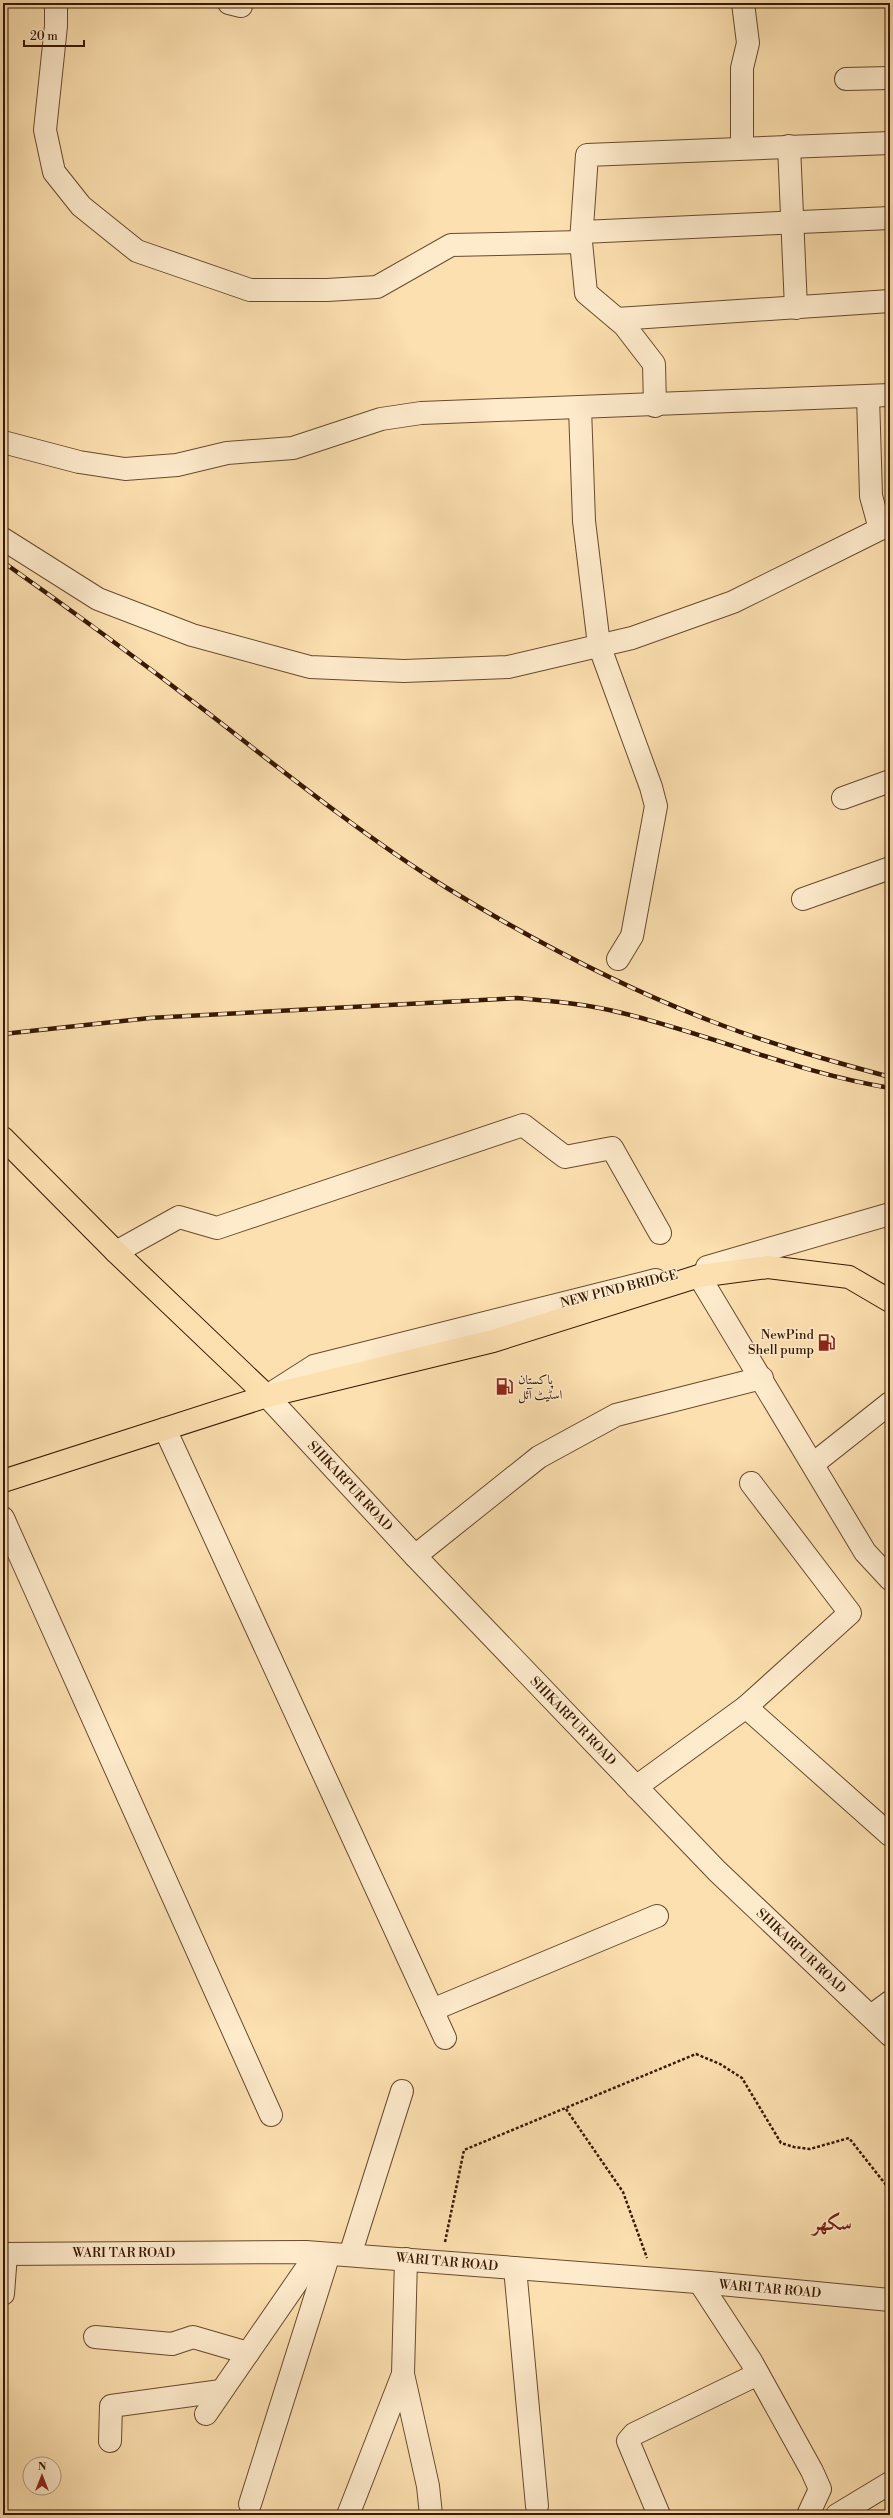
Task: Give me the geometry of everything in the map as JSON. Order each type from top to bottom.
[{"type":"main road","points":[[3,1138],[116,1252],[267,1396]]},
{"type":"main road","points":[[3,1481],[267,1396],[493,1341],[699,1276],[768,1267],[849,1277],[890,1301]]},
{"type":"street","points":[[56,3],[56,26],[45,130],[54,172],[81,206],[138,251],[250,290],[327,290],[377,288],[451,245],[792,222],[890,218]]},
{"type":"street","points":[[742,148],[742,68],[748,43],[743,3]]},
{"type":"street","points":[[846,79],[890,78]]},
{"type":"street","points":[[655,406],[654,364],[617,319],[586,293],[582,237],[587,155],[890,142]]},
{"type":"street","points":[[789,146],[796,308]]},
{"type":"street","points":[[617,319],[890,301]]},
{"type":"street","points":[[3,442],[79,462],[125,469],[177,465],[227,453],[293,448],[381,419],[421,413],[655,406],[890,395]]},
{"type":"street","points":[[3,539],[98,599],[192,635],[310,667],[404,671],[508,667],[632,638],[733,602],[885,526],[872,496],[868,396]]},
{"type":"street","points":[[580,408],[584,521],[599,645],[651,787],[656,806],[632,936],[618,959]]},
{"type":"street","points":[[844,798],[890,782]]},
{"type":"street","points":[[803,899],[890,868]]},
{"type":"street","points":[[116,1252],[179,1217],[217,1228],[523,1125],[565,1157],[612,1148],[660,1233]]},
{"type":"street","name":"NEW PIND BRIDGE","points":[[267,1396],[314,1366],[744,1258],[890,1214]]},
{"type":"street","points":[[699,1276],[762,1378],[865,1552],[890,1579]]},
{"type":"street","points":[[415,1556],[539,1457],[616,1416],[762,1378]]},
{"type":"street","name":"SHIKARPUR ROAD","points":[[267,1396],[415,1556],[717,1871],[890,2034]]},
{"type":"street","points":[[813,1464],[890,1403]]},
{"type":"street","points":[[165,1429],[445,2038]]},
{"type":"street","points":[[636,1787],[746,1707],[850,1613],[751,1483]]},
{"type":"street","points":[[3,1518],[271,2115]]},
{"type":"street","points":[[746,1707],[890,1835]]},
{"type":"street","points":[[432,2010],[657,1916]]},
{"type":"street","points":[[871,2016],[890,2002]]},
{"type":"street","points":[[250,2504],[332,2254],[402,2091]]},
{"type":"street","points":[[3,2294],[5,2254]]},
{"type":"street","name":"WARI TAR ROAD","points":[[5,2254],[332,2254],[406,2258],[890,2300]]},
{"type":"street","points":[[206,2414],[248,2353],[332,2254]]},
{"type":"street","points":[[406,2258],[403,2374],[428,2486],[430,2515]]},
{"type":"street","points":[[515,2268],[536,2506]]},
{"type":"street","points":[[700,2283],[758,2374],[820,2489],[809,2515]]},
{"type":"street","points":[[95,2337],[172,2344],[193,2337],[248,2353]]},
{"type":"street","points":[[348,2515],[403,2374]]},
{"type":"street","points":[[659,2515],[628,2441],[634,2434],[758,2374]]},
{"type":"street","points":[[110,2441],[111,2406],[221,2391]]},
{"type":"street","points":[[837,2515],[890,2483]]},
{"type":"path","points":[[440,2261],[464,2150],[696,2054],[720,2064],[742,2078],[781,2143],[794,2147],[810,2149],[830,2145],[849,2138],[890,2190]]},
{"type":"path","points":[[566,2109],[623,2192],[655,2279]]},
{"type":"railway","points":[[3,562],[134,657],[357,827],[447,888],[479,907],[578,962],[612,979],[681,1009],[737,1031],[781,1046],[890,1077]]},
{"type":"railway","points":[[3,1034],[150,1018],[517,998],[583,1005],[622,1013],[822,1073],[890,1088]]},
{"type":"place","name":"NewPind Shell pump","points":[[827,1342]]},
{"type":"place","name":"پاکستان اسٹیٹ آئل","points":[[505,1387]]},
{"type":"district","name":"سکھر","points":[[832,2224]]}]
